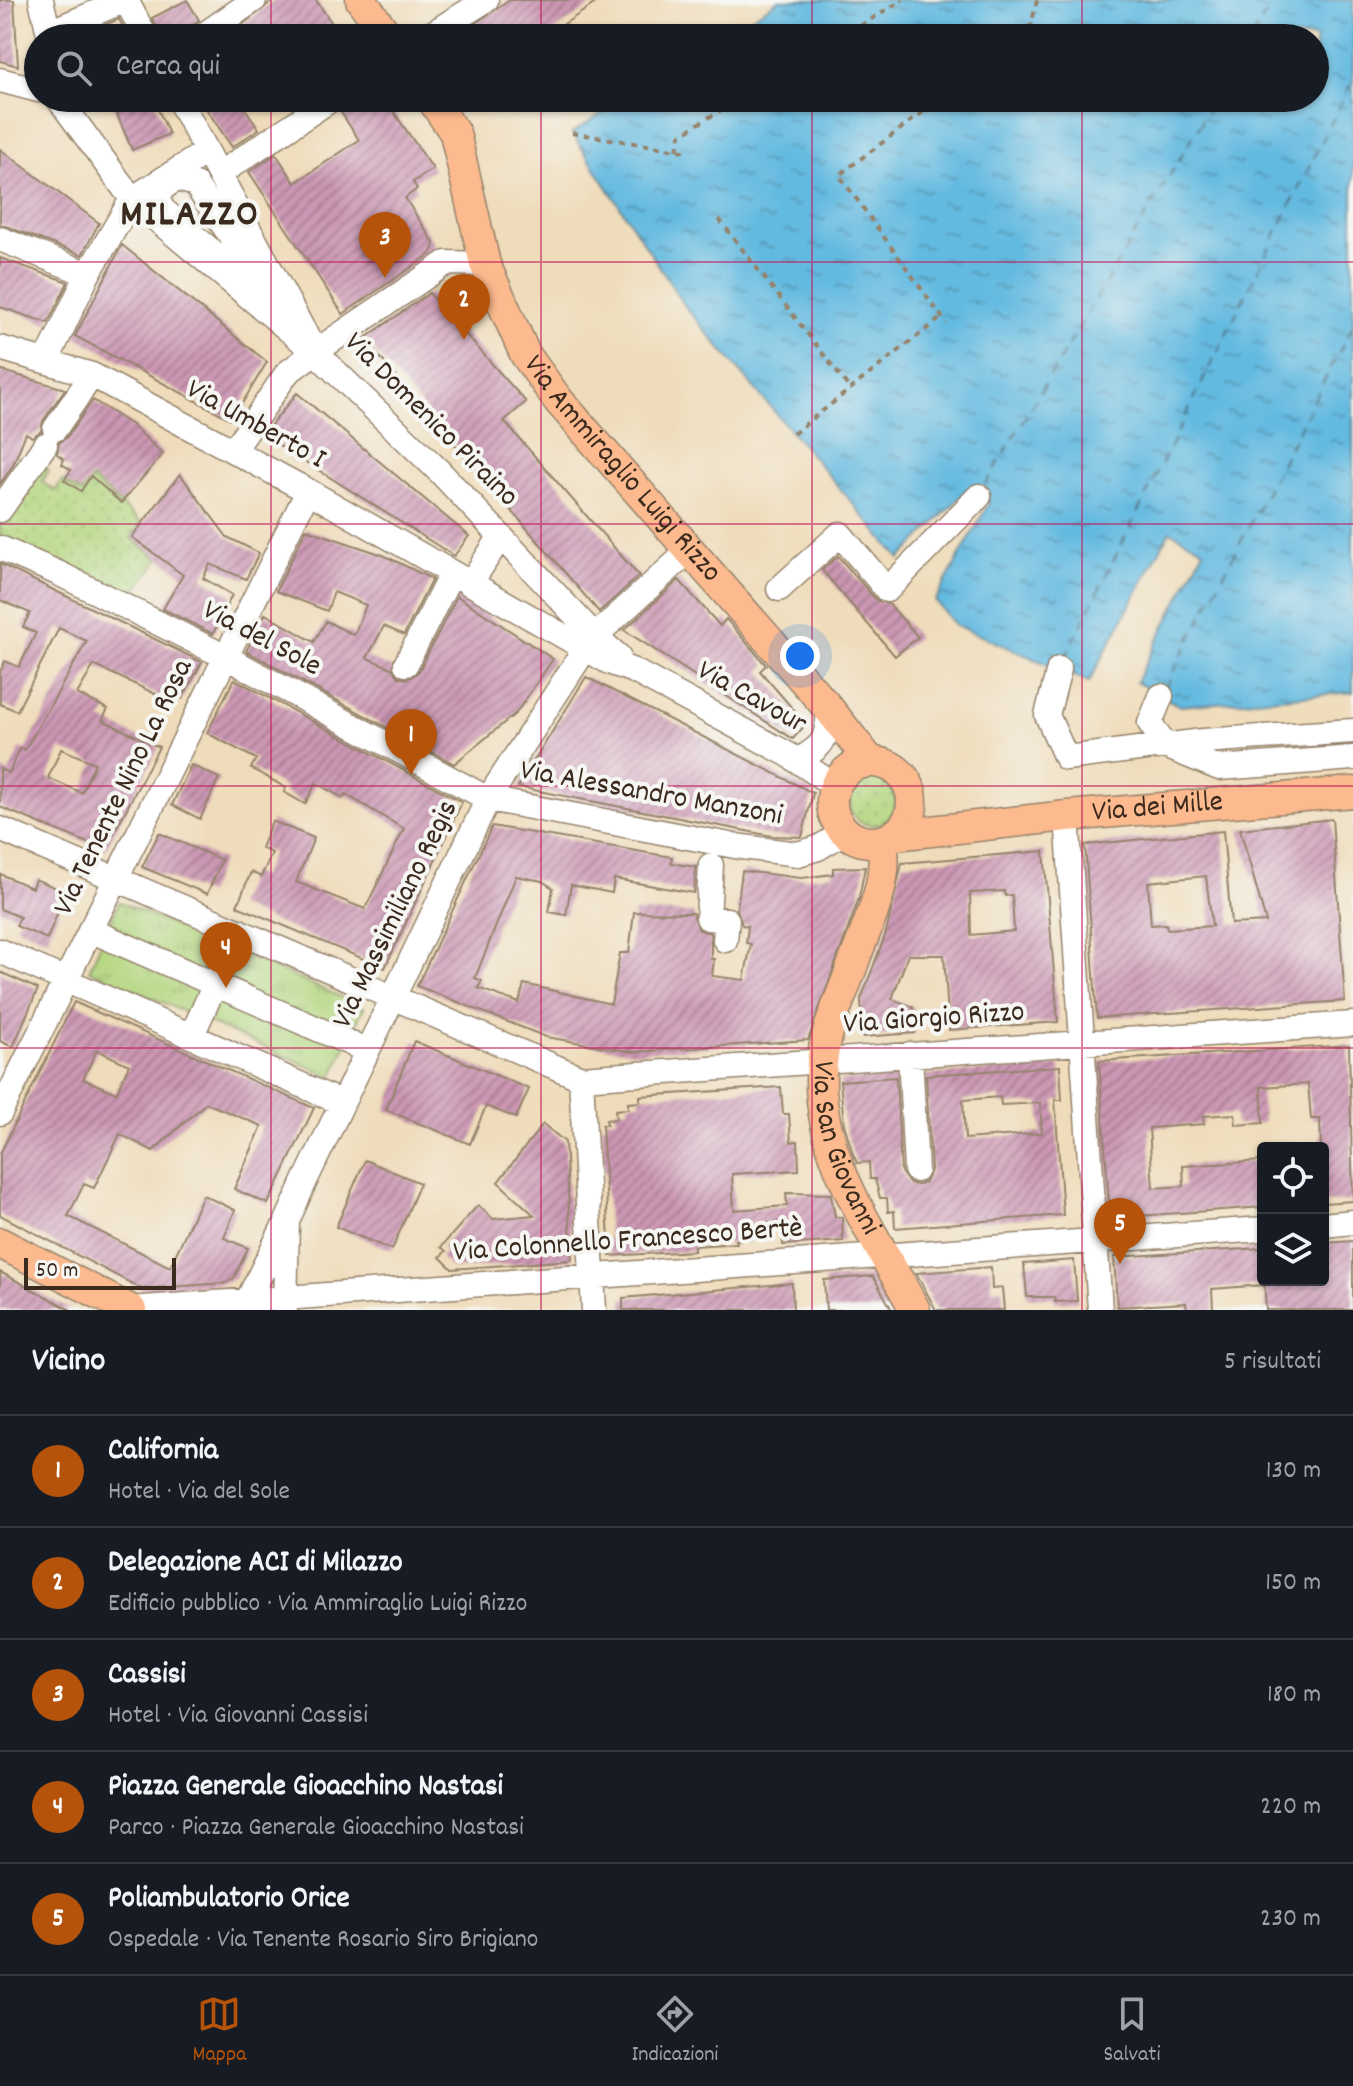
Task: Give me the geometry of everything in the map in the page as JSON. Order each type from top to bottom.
[{"type":"main road","points":[[361,0],[379,24]]},
{"type":"main road","name":"Via Ammiraglio Luigi Rizzo","points":[[441,112],[455,133],[485,264],[525,354],[558,400],[829,709],[870,761]]},
{"type":"main road","points":[[845,832],[834,816],[835,786],[849,769],[870,761],[888,764],[902,774],[913,803],[905,826],[889,838]]},
{"type":"main road","name":"Via dei Mille","points":[[845,832],[862,841],[1067,816],[1353,798]]},
{"type":"main road","points":[[913,803],[961,827]]},
{"type":"main road","name":"Via San Giovanni","points":[[889,838],[884,876],[822,1060],[820,1104],[829,1147],[915,1310]]},
{"type":"main road","points":[[0,1243],[130,1310]]},
{"type":"street","points":[[41,0],[46,24]]},
{"type":"street","points":[[73,24],[126,0],[139,24]]},
{"type":"street","points":[[219,24],[254,0]]},
{"type":"street","points":[[447,24],[486,0]]},
{"type":"street","points":[[0,80],[24,86]]},
{"type":"street","points":[[68,112],[132,199],[315,352]]},
{"type":"street","points":[[185,112],[315,352]]},
{"type":"street","points":[[219,174],[312,112]]},
{"type":"street","points":[[47,360],[88,274],[132,199],[206,152]]},
{"type":"street","points":[[179,179],[195,184],[268,294],[262,297],[162,209],[160,194],[164,187],[179,179]]},
{"type":"street","points":[[0,239],[88,274]]},
{"type":"street","points":[[234,450],[287,373],[315,352],[446,263],[485,264]]},
{"type":"street","points":[[256,302],[266,301],[279,286]]},
{"type":"street","name":"Via Umberto I","points":[[0,348],[92,375],[308,491],[460,579],[590,642]]},
{"type":"street","name":"Via Domenico Piraino","points":[[315,352],[439,471],[501,536],[590,642]]},
{"type":"street","points":[[0,510],[92,375]]},
{"type":"street","name":"Via Tenente Nino La Rosa","points":[[0,1113],[308,491]]},
{"type":"street","points":[[779,589],[840,534],[887,590],[979,496]]},
{"type":"street","points":[[406,664],[460,579],[501,536]]},
{"type":"street","name":"Via del Sole","points":[[0,548],[60,574],[226,657],[488,799]]},
{"type":"street","name":"Via Massimiliano Regis","points":[[245,1305],[488,799],[590,642],[689,551]]},
{"type":"street","name":"Via Cavour","points":[[590,642],[634,671],[797,761],[835,786]]},
{"type":"street","points":[[1059,669],[1047,715],[1066,758],[1165,746],[1353,731]]},
{"type":"street","points":[[1161,696],[1150,723],[1165,746],[1219,768],[1353,758]]},
{"type":"street","points":[[797,761],[819,748],[827,736],[829,709]]},
{"type":"street","name":"Via Alessandro Manzoni","points":[[488,799],[735,846],[798,854],[818,848],[845,832]]},
{"type":"street","points":[[1067,816],[1100,1310]]},
{"type":"street","name":"Via Giorgio Rizzo","points":[[0,829],[581,1078],[1353,1024]]},
{"type":"street","name":"Via Alessandro Manzoni","points":[[711,865],[708,918],[727,920],[725,940]]},
{"type":"street","points":[[90,930],[366,1050]]},
{"type":"street","points":[[192,1035],[239,931]]},
{"type":"street","points":[[0,951],[67,978],[342,1103]]},
{"type":"street","points":[[910,1054],[916,1170]]},
{"type":"street","points":[[581,1078],[594,1310]]},
{"type":"street","name":"Via Massimiliano Regis","points":[[285,1304],[287,1221]]},
{"type":"street","points":[[1329,1224],[1353,1222]]},
{"type":"street","name":"Via Colonnello Francesco Bertè","points":[[130,1310],[285,1304],[592,1276],[1257,1229]]},
{"type":"path","points":[[863,24],[903,0]]},
{"type":"path","points":[[1031,24],[1037,0]]},
{"type":"path","points":[[677,150],[680,135],[718,112]]},
{"type":"path","points":[[923,112],[839,175],[947,324]]},
{"type":"path","points":[[572,133],[690,152]]},
{"type":"path","points":[[719,219],[850,389]]},
{"type":"path","points":[[793,434],[942,317]]},
{"type":"green space","points":[[37,462],[49,470],[42,482],[55,491],[62,481],[82,493],[92,479],[141,523],[131,538],[159,559],[129,599],[0,538],[0,515]]},
{"type":"green space","points":[[872,779],[889,785],[895,802],[889,819],[872,825],[855,819],[849,802],[855,785]]},
{"type":"green space","points":[[119,902],[364,1007],[332,1077],[89,970]]},
{"type":"water","points":[[779,0],[1353,0],[1353,692],[1180,706],[1136,682],[1204,550],[1170,531],[1089,682],[955,625],[935,601],[989,503],[969,488],[900,559],[687,309],[572,133],[605,112],[1329,112],[1329,24],[742,24]]},
{"type":"building","points":[[0,0],[14,0],[18,66],[0,61]]},
{"type":"building","points":[[187,0],[199,20],[194,24],[155,24],[152,18]]},
{"type":"building","points":[[274,0],[316,0],[332,24],[243,24]]},
{"type":"building","points":[[510,0],[600,0],[564,24],[474,24]]},
{"type":"building","points":[[116,112],[159,112],[169,134],[132,150]]},
{"type":"building","points":[[208,112],[247,112],[259,129],[232,147]]},
{"type":"building","points":[[341,112],[394,112],[433,169],[413,182],[417,189],[405,198],[434,243],[432,253],[343,314],[249,172],[276,154],[295,183],[359,140]]},
{"type":"building","points":[[0,149],[99,223],[82,255],[0,224]]},
{"type":"building","points":[[122,245],[267,362],[232,420],[75,336]]},
{"type":"building","points":[[0,258],[68,282],[48,323],[0,307]]},
{"type":"building","points":[[429,293],[526,402],[504,421],[639,576],[599,612],[364,339]]},
{"type":"building","points":[[0,370],[65,389],[43,421],[41,431],[32,437],[26,433],[13,465],[0,484]]},
{"type":"building","points":[[297,393],[469,536],[454,556],[263,435]]},
{"type":"building","points":[[93,400],[132,425],[163,454],[121,503],[91,476],[81,491],[64,480],[71,470],[62,464],[64,459],[57,454],[59,443],[67,437]]},
{"type":"building","points":[[180,474],[227,537],[259,553],[246,579],[210,564],[203,578],[232,595],[213,634],[163,609],[183,575],[132,537]]},
{"type":"building","points":[[306,529],[383,555],[432,579],[404,635],[384,626],[367,658],[392,668],[399,677],[408,679],[419,671],[457,596],[553,659],[516,713],[454,764],[246,651],[265,614],[314,642],[326,621],[354,635],[366,605],[334,592],[327,611],[276,591]]},
{"type":"building","points":[[838,556],[876,600],[890,605],[918,637],[895,656],[822,570]]},
{"type":"building","points":[[0,564],[202,662],[182,699],[169,693],[166,699],[94,665],[77,694],[108,709],[102,720],[159,747],[105,850],[0,807],[0,769],[9,773],[20,748],[25,750],[87,641],[59,628],[17,711],[0,704],[0,672],[5,661],[19,667],[36,633],[23,627],[30,613],[0,600]],"holes":[[[61,749],[95,763],[82,793],[48,778]]]},
{"type":"building","points":[[679,580],[720,626],[726,619],[766,665],[760,671],[806,724],[793,739],[624,630]]},
{"type":"building","points":[[586,677],[813,793],[802,837],[772,836],[518,787]]},
{"type":"building","points":[[234,679],[462,802],[385,968],[237,906],[251,872],[261,877],[272,853],[261,848],[272,821],[314,838],[296,882],[365,909],[404,829],[345,794],[343,798],[316,783],[305,804],[284,792],[286,788],[251,768],[256,759],[207,733]]},
{"type":"building","points":[[191,765],[219,778],[200,819],[172,805]]},
{"type":"building","points":[[1332,819],[1345,1001],[1097,1018],[1085,845],[1223,831],[1231,924],[1266,922],[1240,829]],"holes":[[[1206,876],[1212,926],[1167,929],[1166,924],[1151,925],[1148,882]]]},
{"type":"building","points":[[492,826],[672,857],[671,863],[696,867],[694,893],[614,879],[612,893],[571,885],[566,915],[549,912],[553,888],[542,881],[516,876],[475,978],[482,981],[478,988],[519,1003],[524,984],[611,1004],[620,953],[629,953],[634,912],[693,913],[699,930],[711,933],[712,976],[744,980],[751,944],[746,943],[748,926],[742,925],[737,909],[742,871],[802,878],[833,874],[833,868],[865,867],[859,898],[808,1040],[634,1052],[546,1037],[417,986]]},
{"type":"building","points":[[159,833],[222,860],[207,894],[142,867]]},
{"type":"building","points":[[1044,851],[1058,1022],[949,1030],[944,955],[908,955],[892,999],[913,1007],[915,1033],[863,1037],[861,999],[886,933],[902,863]],"holes":[[[1004,891],[1005,896],[1012,895],[1014,931],[971,935],[970,893]]]},
{"type":"building","points":[[0,874],[32,888],[35,879],[66,892],[47,939],[16,926],[20,917],[0,909]]},
{"type":"building","points":[[0,972],[38,989],[13,1047],[0,1041]]},
{"type":"building","points":[[74,1002],[314,1108],[268,1204],[234,1189],[262,1126],[206,1103],[153,1151],[120,1134],[94,1188],[84,1184],[68,1216],[170,1267],[203,1195],[235,1210],[224,1238],[248,1248],[234,1278],[225,1283],[142,1289],[0,1215],[0,1154]],"holes":[[[97,1050],[129,1065],[116,1093],[83,1079]]]},
{"type":"building","points":[[414,1041],[529,1089],[516,1118],[486,1106],[470,1144],[386,1110]]},
{"type":"building","points":[[1349,1045],[1353,1201],[1329,1203],[1329,1142],[1321,1142],[1320,1119],[1311,1119],[1308,1084],[1261,1087],[1263,1123],[1236,1125],[1235,1114],[1203,1116],[1204,1124],[1149,1128],[1153,1188],[1184,1186],[1183,1166],[1257,1161],[1257,1207],[1110,1218],[1099,1061]]},
{"type":"building","points":[[1060,1066],[1062,1100],[1055,1100],[1063,1215],[895,1228],[894,1211],[888,1212],[887,1198],[880,1198],[875,1179],[870,1179],[869,1162],[857,1163],[853,1154],[844,1124],[840,1081],[896,1077],[901,1172],[909,1183],[918,1185],[925,1182],[931,1170],[926,1075]],"holes":[[[1000,1097],[1001,1105],[1040,1103],[1042,1133],[965,1139],[963,1100]]]},
{"type":"building","points":[[781,1087],[783,1114],[789,1114],[791,1142],[798,1141],[799,1170],[732,1174],[734,1210],[787,1206],[786,1193],[831,1194],[835,1217],[842,1217],[843,1241],[783,1245],[781,1222],[751,1224],[752,1239],[736,1240],[737,1243],[694,1246],[694,1251],[610,1256],[602,1125],[607,1125],[606,1120],[616,1119],[615,1110],[628,1109],[628,1103],[640,1102],[640,1096]]},
{"type":"building","points":[[543,1124],[565,1142],[572,1260],[452,1269],[440,1257],[446,1251],[441,1247],[478,1205],[493,1219],[534,1215],[498,1182]]},
{"type":"building","points":[[365,1160],[420,1183],[392,1250],[336,1227]]},
{"type":"building","points":[[1353,1241],[1353,1310],[1266,1310],[1264,1286],[1329,1286],[1329,1243]]},
{"type":"building","points":[[1257,1248],[1257,1285],[1212,1289],[1213,1310],[1187,1310],[1186,1303],[1117,1307],[1114,1257]]},
{"type":"building","points":[[1074,1260],[1077,1301],[1055,1302],[1054,1297],[1027,1297],[1024,1264]]},
{"type":"building","points":[[991,1267],[992,1289],[1002,1288],[1004,1310],[936,1310],[916,1273]]},
{"type":"building","points":[[0,1272],[30,1288],[71,1310],[0,1310]]},
{"type":"building","points":[[873,1276],[892,1310],[826,1310],[824,1280]]},
{"type":"building","points":[[792,1283],[793,1310],[623,1310],[623,1298]]},
{"type":"ferry route","points":[[1260,24],[1274,0]]},
{"type":"ferry route","points":[[1065,658],[1353,79]]},
{"type":"ferry route","points":[[985,485],[1208,112]]},
{"type":"ferry route","points":[[1165,688],[1353,325]]},
{"type":"place","name":"Cassisi","points":[[385,278]]},
{"type":"place","name":"Delegazione ACI di Milazzo","points":[[464,340]]},
{"type":"place","name":"California","points":[[411,775]]},
{"type":"place","name":"Piazza Generale Gioacchino Nastasi","points":[[226,988]]},
{"type":"place","name":"Poliambulatorio Orice","points":[[1120,1264]]},
{"type":"district","name":"MILAZZO","points":[[190,216]]}]
